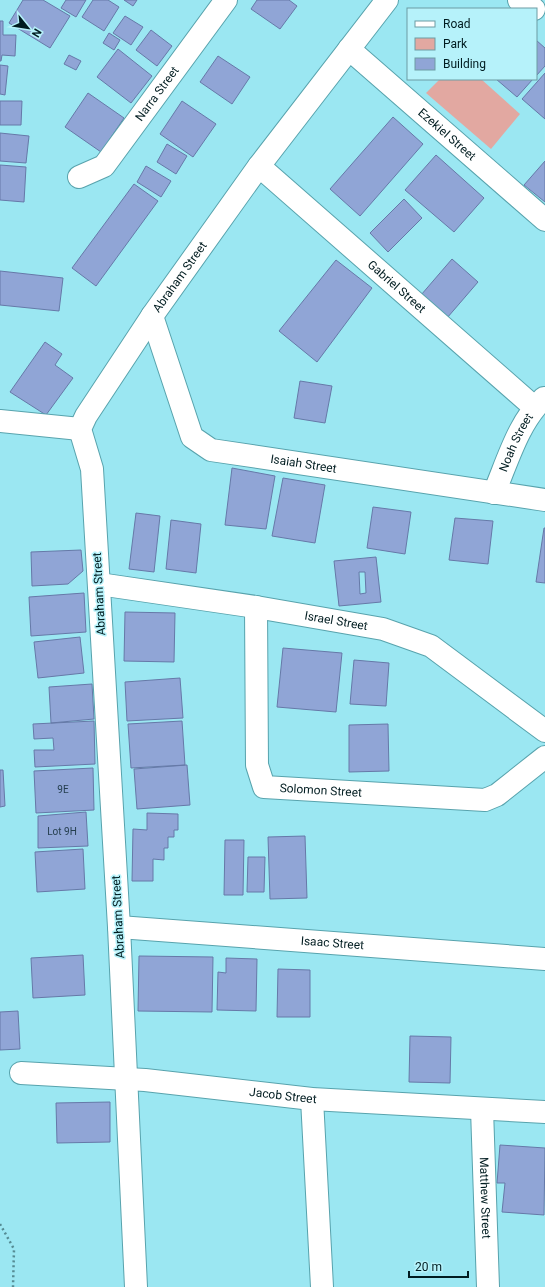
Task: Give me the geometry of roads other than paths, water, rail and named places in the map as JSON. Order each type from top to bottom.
[{"type":"street","name":"Narra Street","points":[[79,177],[104,166],[226,0]]},
{"type":"street","name":"Abraham Street","points":[[136,1287],[119,927],[92,469],[80,429],[86,416],[152,316],[260,166],[387,0]]},
{"type":"street","points":[[519,0],[532,8]]},
{"type":"street","name":"Ezekiel Street","points":[[349,49],[545,220]]},
{"type":"street","name":"Gabriel Street","points":[[260,166],[540,402]]},
{"type":"street","name":"Isaiah Street","points":[[152,316],[192,437],[211,450],[545,500]]},
{"type":"street","name":"Noah Street","points":[[494,493],[522,427],[540,402]]},
{"type":"street","points":[[0,421],[80,429]]},
{"type":"street","name":"Israel Street","points":[[99,584],[256,607],[383,629],[431,646],[545,731]]},
{"type":"street","name":"Solomon Street","points":[[256,607],[257,765],[264,787],[485,800],[497,795],[545,758]]},
{"type":"street","name":"Isaac Street","points":[[119,927],[545,959]]},
{"type":"street","name":"Jacob Street","points":[[21,1073],[126,1078],[312,1099],[545,1112]]},
{"type":"street","points":[[312,1099],[322,1287]]},
{"type":"street","name":"Matthew Street","points":[[482,1109],[488,1287]]}]
